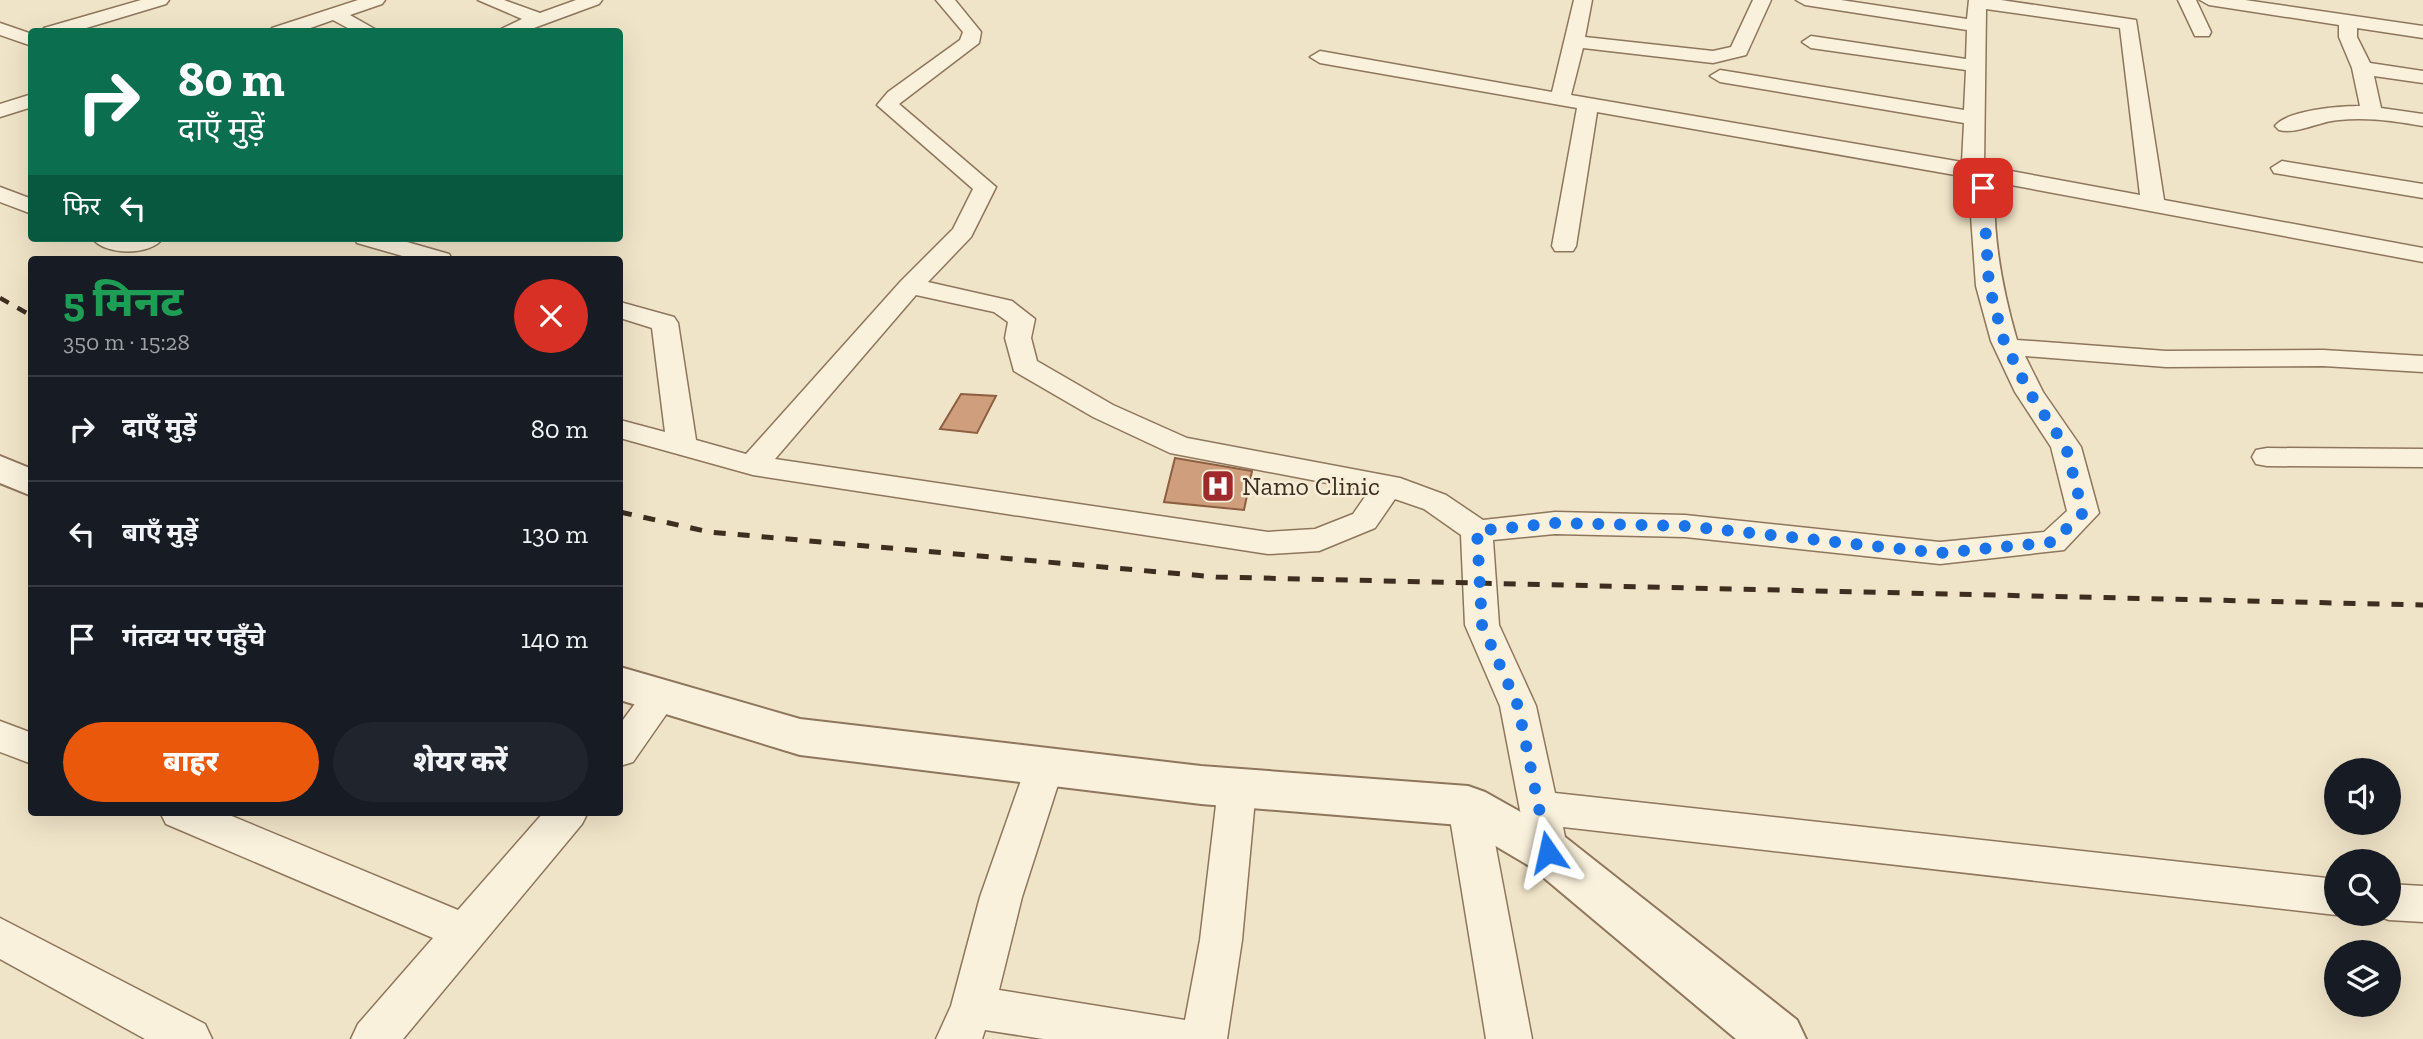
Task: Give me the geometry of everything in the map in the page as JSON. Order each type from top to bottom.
[{"type":"street","points":[[64,28],[156,0]]},
{"type":"street","points":[[291,28],[376,0]]},
{"type":"street","points":[[487,0],[539,19]]},
{"type":"street","points":[[515,28],[593,0]]},
{"type":"street","points":[[753,466],[910,286],[963,232],[985,187],[958,168],[927,134],[887,106],[895,96],[969,43],[972,32],[944,0]]},
{"type":"street","points":[[1559,99],[1583,0]]},
{"type":"street","points":[[1574,41],[1713,57],[1739,51],[1762,0]]},
{"type":"street","points":[[1805,0],[1976,26]]},
{"type":"street","points":[[2186,0],[2202,32]]},
{"type":"street","points":[[2209,0],[2423,32]]},
{"type":"street","points":[[910,286],[1003,306],[1023,319],[1018,338],[1024,365],[1103,411],[1180,446],[1389,485],[1436,502],[1477,531],[1555,523],[1685,526],[1940,553],[2053,542],[2083,513],[2066,447],[2029,392],[2007,347],[1989,286],[1974,118],[1977,1],[2129,24],[2153,205]]},
{"type":"street","points":[[334,14],[363,28]]},
{"type":"street","points":[[2348,20],[2348,37],[2362,68],[2371,110]]},
{"type":"street","points":[[0,29],[28,38]]},
{"type":"street","points":[[0,46],[28,39]]},
{"type":"street","points":[[1811,42],[1975,66]]},
{"type":"street","points":[[1320,57],[1979,172],[2423,255]]},
{"type":"street","points":[[2362,68],[2423,77]]},
{"type":"street","points":[[1720,76],[1974,118]]},
{"type":"street","points":[[0,111],[28,101]]},
{"type":"street","points":[[1563,246],[1588,105]]},
{"type":"street","points":[[2286,126],[2309,117],[2371,110],[2423,120]]},
{"type":"street","points":[[2282,168],[2423,191]]},
{"type":"street","points":[[1,195],[28,186]]},
{"type":"street","points":[[1,195],[28,205]]},
{"type":"street","points":[[114,242],[124,246],[138,242]]},
{"type":"street","points":[[380,242],[429,256]]},
{"type":"street","points":[[623,311],[665,323],[682,446]]},
{"type":"street","points":[[2007,347],[2166,359],[2323,358],[2423,364]]},
{"type":"street","points":[[623,430],[753,466],[1268,543],[1319,540],[1364,521],[1389,485]]},
{"type":"street","points":[[2267,457],[2423,458]]},
{"type":"street","points":[[1477,531],[1482,625],[1518,706],[1544,830],[1778,1039]]},
{"type":"street","points":[[623,742],[640,690],[800,737],[1237,788],[1468,806],[1544,830],[2117,870],[2324,896]]},
{"type":"street","points":[[0,736],[28,747]]},
{"type":"street","points":[[1045,766],[1001,897],[966,1023],[1178,1039]]},
{"type":"street","points":[[1205,1039],[1221,940],[1237,788]]},
{"type":"street","points":[[1468,806],[1509,1039]]},
{"type":"street","points":[[189,816],[464,932]]},
{"type":"street","points":[[373,1039],[565,816]]},
{"type":"street","points":[[2401,903],[2423,904]]},
{"type":"street","points":[[0,937],[188,1039]]},
{"type":"building","points":[[961,394],[996,396],[977,433],[940,429]]},
{"type":"building","points":[[1175,458],[1252,471],[1244,510],[1164,502]]},
{"type":"railway","points":[[0,298],[28,314]]},
{"type":"railway","points":[[623,513],[709,532],[1216,577],[2423,605]]},
{"type":"place","name":"Namo Clinic","points":[[1218,486]]},
{"type":"route","points":[[1548,852],[1518,706],[1482,625],[1477,531],[1555,523],[1685,526],[1810,537],[1940,553],[2053,542],[2083,513],[2066,447],[2029,392],[2004,341],[1989,286],[1983,188]]}]
